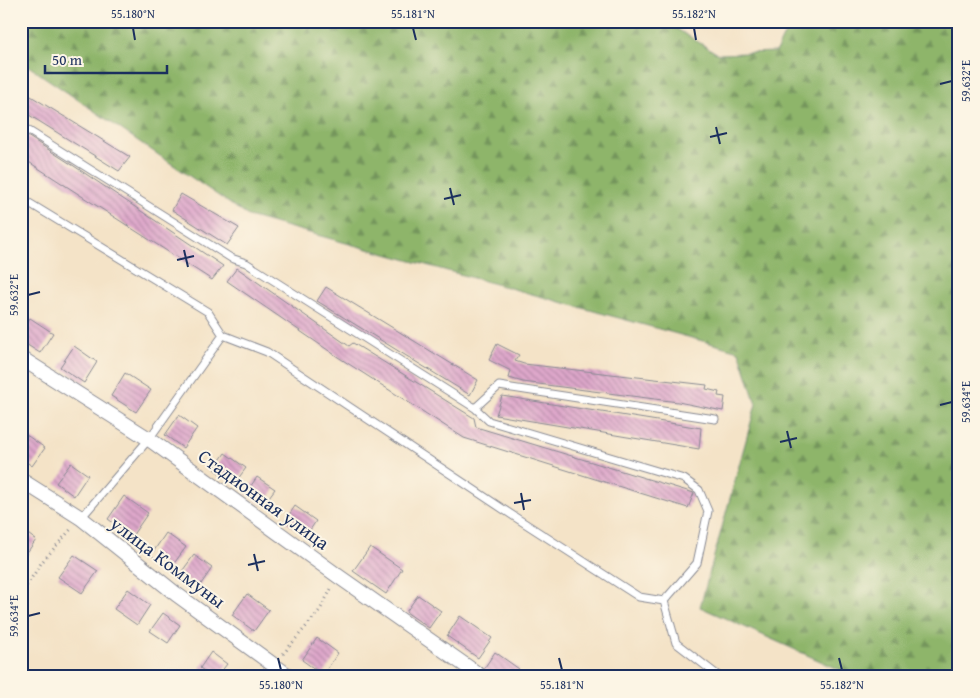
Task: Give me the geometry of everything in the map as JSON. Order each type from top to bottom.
[{"type":"street","name":"Стадионная улица","points":[[21,358],[149,440],[482,677]]},
{"type":"street","name":"улица Коммуны","points":[[21,480],[81,518],[176,594],[290,677]]},
{"type":"lane","points":[[21,126],[231,258],[246,263],[475,408],[489,420],[684,479],[699,490],[708,511],[697,563],[664,601]]},
{"type":"lane","points":[[21,198],[208,312],[223,335],[267,352],[639,597],[664,601]]},
{"type":"lane","points":[[81,518],[149,440],[223,335]]},
{"type":"lane","points":[[475,408],[499,386],[715,419]]},
{"type":"lane","points":[[664,601],[676,643],[720,677]]},
{"type":"path","points":[[21,594],[42,562],[81,518]]},
{"type":"path","points":[[274,664],[320,610],[338,576]]},
{"type":"green space","points":[[21,21],[664,21],[718,54],[776,52],[791,21],[959,21],[959,677],[856,677],[700,607],[756,404],[739,351],[248,216],[21,61]]},
{"type":"building","points":[[21,90],[130,157],[119,171],[21,110]]},
{"type":"building","points":[[21,132],[223,266],[212,280],[21,157]]},
{"type":"building","points":[[181,194],[239,228],[227,245],[172,210]]},
{"type":"building","points":[[237,268],[349,346],[353,343],[474,418],[476,427],[694,493],[688,508],[464,438],[338,357],[227,281]]},
{"type":"building","points":[[326,287],[478,380],[470,395],[317,301]]},
{"type":"building","points":[[30,318],[53,333],[40,353],[21,341],[21,331]]},
{"type":"building","points":[[497,344],[519,355],[515,361],[524,364],[707,385],[706,389],[719,392],[718,396],[725,397],[723,411],[678,402],[523,382],[509,378],[511,371],[489,360]]},
{"type":"building","points":[[74,346],[97,362],[84,383],[60,367]]},
{"type":"building","points":[[125,373],[151,390],[136,412],[111,396]]},
{"type":"building","points":[[502,396],[701,428],[699,449],[496,415]]},
{"type":"building","points":[[179,415],[197,428],[183,448],[165,435]]},
{"type":"building","points":[[25,434],[45,448],[32,466],[21,458],[21,440]]},
{"type":"building","points":[[225,453],[246,468],[234,484],[214,469]]},
{"type":"building","points":[[71,463],[88,475],[74,496],[56,483]]},
{"type":"building","points":[[257,477],[275,489],[263,505],[246,493]]},
{"type":"building","points":[[124,496],[148,513],[132,536],[108,519]]},
{"type":"building","points":[[295,506],[316,521],[306,536],[285,521]]},
{"type":"building","points":[[21,529],[36,540],[21,561]]},
{"type":"building","points":[[166,533],[186,547],[170,569],[151,555]]},
{"type":"building","points":[[370,547],[402,569],[386,594],[353,571]]},
{"type":"building","points":[[74,555],[98,571],[82,593],[58,577]]},
{"type":"building","points":[[194,555],[212,568],[199,587],[180,574]]},
{"type":"building","points":[[128,589],[150,605],[137,625],[114,609]]},
{"type":"building","points":[[247,594],[269,610],[254,631],[232,615]]},
{"type":"building","points":[[418,595],[441,611],[429,628],[406,612]]},
{"type":"building","points":[[163,613],[180,625],[168,643],[150,631]]},
{"type":"building","points":[[460,616],[492,638],[478,658],[447,636]]},
{"type":"building","points":[[317,638],[338,653],[323,675],[302,660]]},
{"type":"building","points":[[211,652],[227,664],[217,677],[212,677],[200,668]]},
{"type":"building","points":[[495,652],[519,669],[513,677],[493,677],[483,670]]}]
